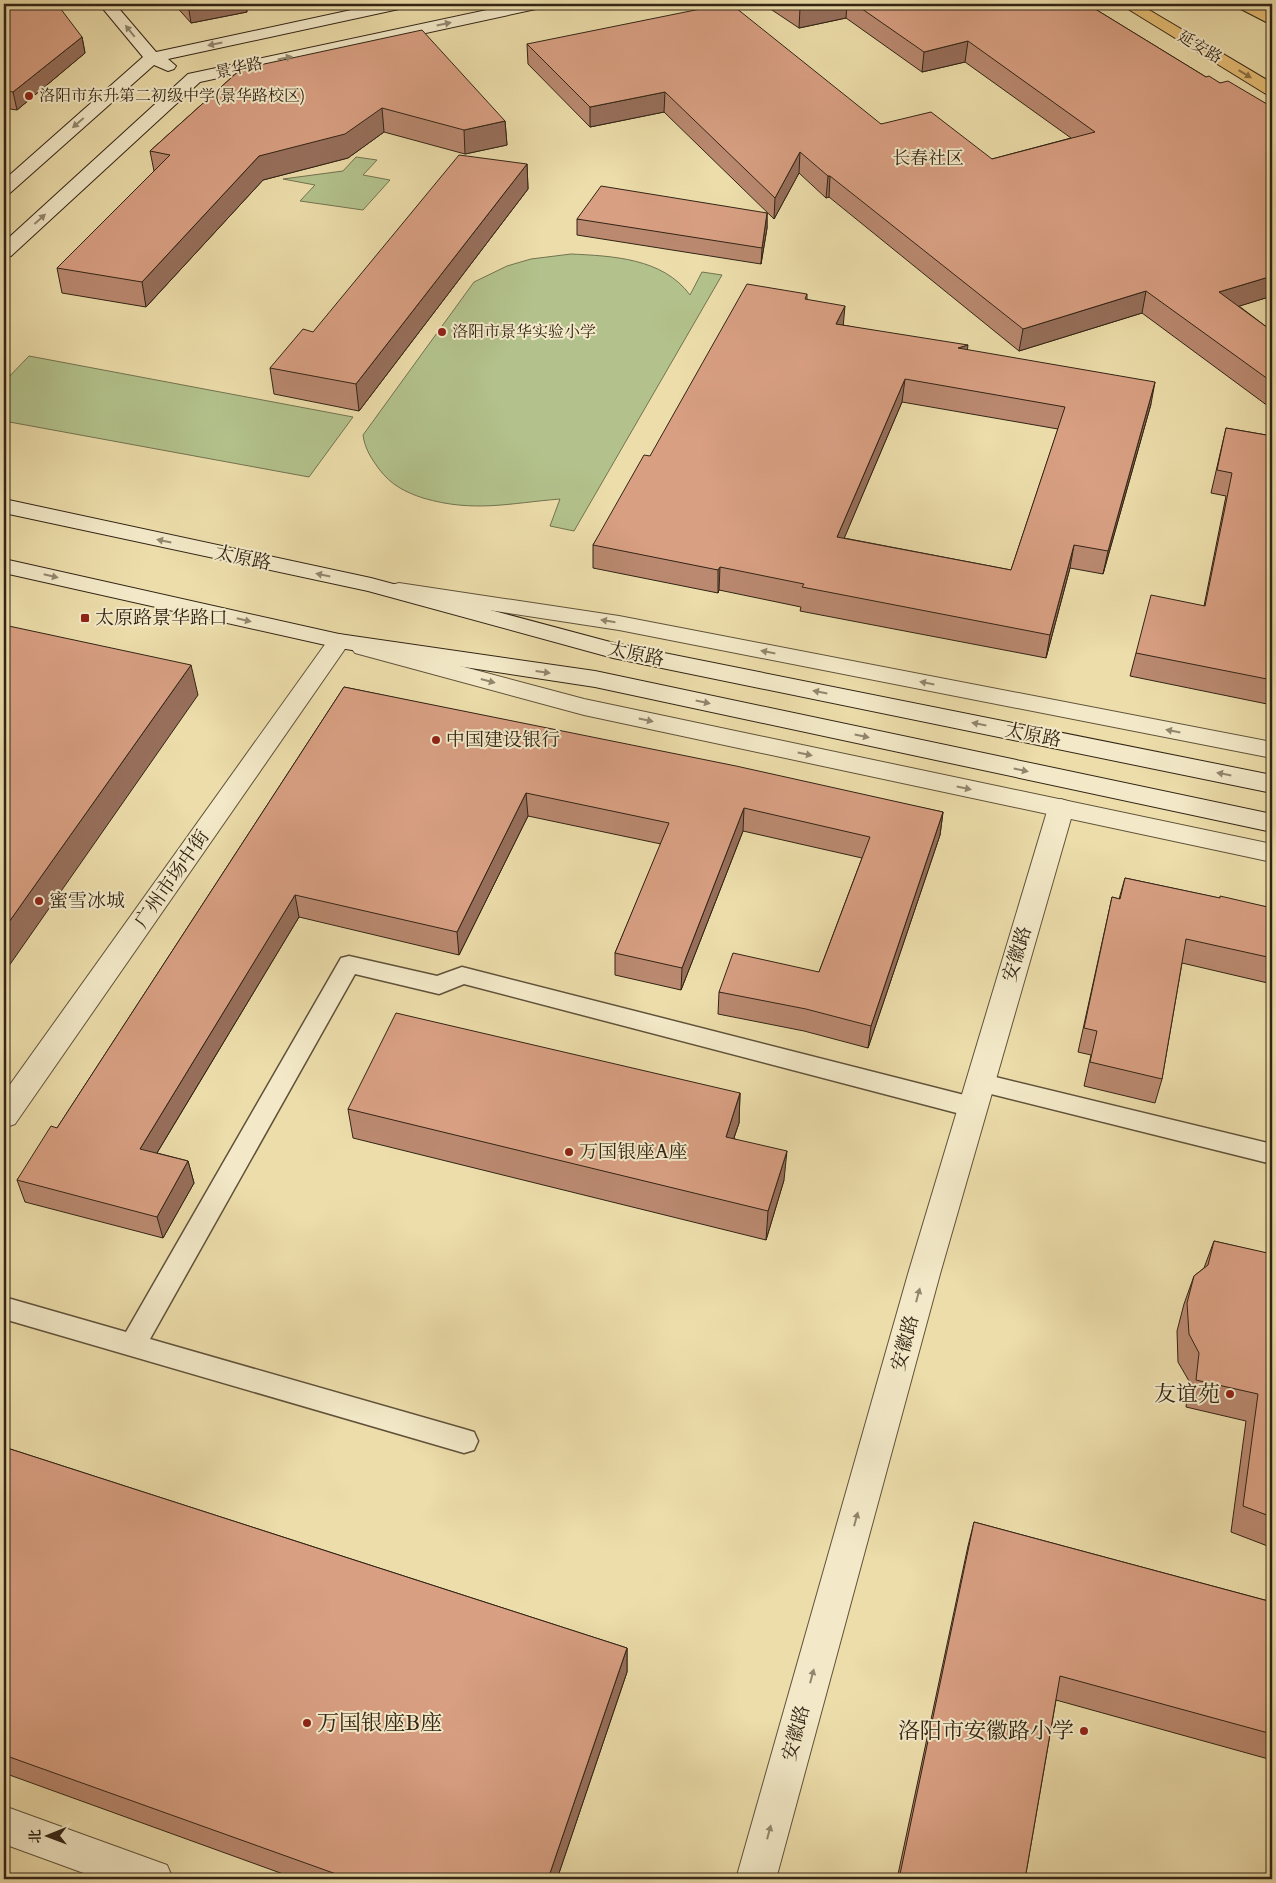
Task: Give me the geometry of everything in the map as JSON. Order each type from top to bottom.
[{"type":"main road","points":[[107,4],[152,58],[194,78]]},
{"type":"main road","name":"景华路","points":[[4,189],[152,58],[399,4]]},
{"type":"main road","name":"景华路","points":[[4,252],[194,78],[536,4]]},
{"type":"main road","name":"延安路","points":[[1128,4],[1272,90]]},
{"type":"main road","points":[[1243,4],[1272,20]]},
{"type":"main road","name":"太原路","points":[[4,506],[371,585],[613,650],[1272,784]]},
{"type":"main road","name":"太原路","points":[[4,566],[339,641],[595,679],[1272,823]]},
{"type":"main road","points":[[371,585],[620,623],[1272,750]]},
{"type":"main road","points":[[339,641],[584,706],[1272,853]]},
{"type":"main road","name":"广州市场中街","points":[[4,1116],[339,641]]},
{"type":"main road","name":"安徽路","points":[[756,1879],[975,1094],[1061,808]]},
{"type":"main road","points":[[4,1825],[153,1879]]},
{"type":"lane","points":[[132,1345],[349,964],[439,985],[462,975],[975,1094],[1272,1154]]},
{"type":"lane","points":[[4,1308],[464,1441]]},
{"type":"green space","points":[[356,157],[377,160],[363,175],[390,180],[363,210],[300,201],[315,185],[283,179],[343,171]]},
{"type":"green space","points":[[571,254],[620,258],[651,266],[666,273],[690,295],[702,272],[722,275],[574,531],[550,526],[560,499],[492,506],[459,505],[423,498],[393,484],[371,457],[365,445],[363,435],[474,282],[507,266],[531,259]]},
{"type":"green space","points":[[29,356],[353,417],[309,477],[4,421],[4,382]]},
{"type":"building","points":[[4,4],[57,4],[82,37],[13,92],[4,91]]},
{"type":"building","points":[[731,4],[881,124],[931,112],[992,159],[1095,132],[968,41],[924,52],[855,4],[1087,4],[1206,77],[1209,76],[1220,83],[1228,81],[1272,107],[1272,276],[1219,292],[1272,331],[1272,382],[1146,291],[1023,329],[800,152],[775,198],[665,92],[590,107],[527,44]]},
{"type":"building","points":[[794,4],[822,4],[800,8]]},
{"type":"building","points":[[422,30],[505,121],[464,130],[382,108],[345,134],[259,156],[142,282],[57,268],[170,155],[150,151],[241,69]]},
{"type":"building","points":[[459,155],[527,164],[356,384],[270,368],[303,329],[313,332]]},
{"type":"building","points":[[601,186],[767,213],[762,248],[577,219]]},
{"type":"building","points":[[747,284],[807,294],[805,299],[845,306],[836,324],[968,345],[958,348],[1155,382],[1108,551],[1074,545],[1050,635],[802,587],[804,584],[720,567],[718,570],[593,545],[644,455],[650,456]],"holes":[[[905,379],[1065,407],[1011,570],[837,537]]]},
{"type":"building","points":[[1226,428],[1272,436],[1272,680],[1136,653],[1151,595],[1205,606],[1232,473],[1217,470]]},
{"type":"building","points":[[4,625],[191,665],[4,929]]},
{"type":"building","points":[[344,687],[736,766],[943,812],[871,1026],[806,1009],[719,992],[733,953],[819,972],[870,837],[744,808],[682,968],[615,953],[669,823],[526,793],[457,932],[295,895],[140,1149],[188,1161],[157,1217],[17,1180],[51,1126],[57,1128]]},
{"type":"building","points":[[1125,878],[1272,908],[1272,958],[1186,939],[1162,1079],[1090,1062],[1097,1031],[1084,1028],[1112,897],[1120,899]]},
{"type":"building","name":"万国银座A座","points":[[396,1013],[740,1093],[726,1137],[787,1151],[768,1211],[348,1109]]},
{"type":"building","name":"友谊苑","points":[[1214,1241],[1272,1254],[1272,1517],[1243,1506],[1258,1394],[1196,1380],[1199,1353],[1189,1334],[1187,1303],[1194,1276],[1208,1265]]},
{"type":"building","name":"万国银座B座","points":[[4,1447],[627,1648],[548,1879],[350,1879],[4,1755]]},
{"type":"building","points":[[974,1522],[1272,1602],[1272,1734],[1060,1676],[1025,1879],[899,1879]]},
{"type":"place","name":"洛阳市东升第二初级中学(景华路校区)","points":[[29,96]]},
{"type":"place","name":"洛阳市景华实验小学","points":[[442,332]]},
{"type":"place","name":"太原路景华路口","points":[[85,618]]},
{"type":"place","name":"中国建设银行","points":[[436,740]]},
{"type":"place","name":"蜜雪冰城","points":[[39,901]]},
{"type":"place","name":"万国银座A座","points":[[569,1152]]},
{"type":"place","name":"友谊苑","points":[[1230,1394]]},
{"type":"place","name":"万国银座B座","points":[[307,1723]]},
{"type":"place","name":"洛阳市安徽路小学","points":[[1084,1731]]},
{"type":"district","name":"长春社区","points":[[928,158]]}]
